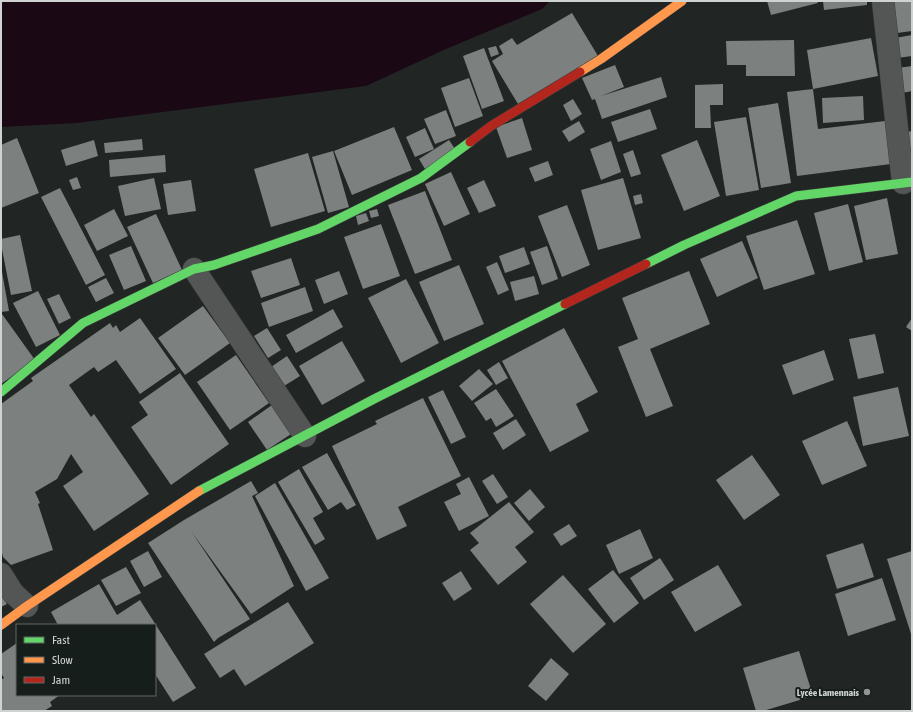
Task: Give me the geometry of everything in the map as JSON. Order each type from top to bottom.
[{"type":"main road","points":[[1,392],[83,323],[194,269],[214,265],[318,229],[421,178],[491,126],[600,59],[682,1]]},
{"type":"main road","points":[[1,625],[194,494],[376,398],[684,245],[796,196],[908,183]]},
{"type":"street","points":[[883,1],[908,183]]},
{"type":"street","points":[[194,269],[305,436]]},
{"type":"street","points":[[1,574],[13,593],[27,606]]},
{"type":"shaded area","points":[[1,1],[550,1],[542,9],[446,49],[366,86],[77,123],[1,127]]},
{"type":"building","points":[[767,1],[817,1],[818,3],[771,15]]},
{"type":"building","points":[[823,1],[867,1],[867,5],[824,10]]},
{"type":"building","points":[[892,1],[912,1],[912,31],[897,33]]},
{"type":"building","points":[[572,13],[598,56],[518,104],[492,61],[503,54],[499,46],[512,38],[517,45]]},
{"type":"building","points":[[912,35],[912,56],[897,58],[895,38]]},
{"type":"building","points":[[871,38],[878,76],[813,89],[807,50]]},
{"type":"building","points":[[794,40],[795,76],[746,76],[746,65],[727,65],[726,41]]},
{"type":"building","points":[[496,46],[499,54],[491,57],[488,48]]},
{"type":"building","points":[[484,48],[504,101],[482,109],[463,56]]},
{"type":"building","points":[[615,65],[624,87],[601,96],[661,77],[667,97],[602,119],[595,99],[592,100],[582,78]]},
{"type":"building","points":[[912,66],[912,91],[902,93],[898,68]]},
{"type":"building","points":[[469,78],[483,116],[455,127],[441,88]]},
{"type":"building","points":[[723,84],[723,105],[710,105],[711,128],[695,128],[695,85]]},
{"type":"building","points":[[813,89],[818,129],[885,121],[891,164],[797,176],[787,92]]},
{"type":"building","points":[[863,96],[864,120],[823,123],[822,98]]},
{"type":"building","points":[[573,99],[582,114],[571,121],[563,105]]},
{"type":"building","points":[[778,103],[791,183],[761,188],[748,108]]},
{"type":"building","points":[[650,109],[657,129],[618,142],[611,122]]},
{"type":"building","points":[[446,110],[456,136],[435,144],[424,119]]},
{"type":"building","points":[[746,117],[759,190],[726,196],[714,122]]},
{"type":"building","points":[[522,118],[532,150],[507,158],[496,127]]},
{"type":"building","points":[[579,121],[585,132],[569,142],[562,131]]},
{"type":"building","points":[[394,127],[412,170],[352,195],[334,151]]},
{"type":"building","points":[[425,128],[434,149],[415,157],[406,137]]},
{"type":"building","points":[[912,131],[912,154],[911,154],[907,132]]},
{"type":"building","points":[[17,138],[39,193],[1,208],[1,145]]},
{"type":"building","points":[[142,139],[143,150],[105,153],[104,143]]},
{"type":"building","points":[[94,140],[98,156],[66,166],[61,150]]},
{"type":"building","points":[[449,140],[455,149],[425,169],[419,159]]},
{"type":"building","points":[[697,140],[720,196],[684,211],[661,155]]},
{"type":"building","points":[[611,141],[621,172],[601,180],[590,149]]},
{"type":"building","points":[[633,150],[641,174],[631,177],[623,154]]},
{"type":"building","points":[[333,151],[349,207],[328,213],[312,157]]},
{"type":"building","points":[[308,153],[325,211],[271,227],[254,169]]},
{"type":"building","points":[[165,155],[166,172],[110,177],[109,160]]},
{"type":"building","points":[[548,161],[553,175],[535,182],[529,168]]},
{"type":"building","points":[[451,172],[470,214],[444,226],[425,184]]},
{"type":"building","points":[[77,177],[81,188],[73,190],[69,180]]},
{"type":"building","points":[[154,178],[161,209],[125,216],[118,186]]},
{"type":"building","points":[[623,178],[641,238],[598,250],[581,190]]},
{"type":"building","points":[[191,180],[196,211],[168,215],[163,184]]},
{"type":"building","points":[[484,180],[496,206],[479,213],[467,188]]},
{"type":"building","points":[[60,188],[105,275],[86,285],[41,197]]},
{"type":"building","points":[[425,191],[452,260],[415,274],[388,205]]},
{"type":"building","points":[[641,194],[643,203],[635,205],[633,196]]},
{"type":"building","points":[[887,198],[898,254],[866,260],[854,206]]},
{"type":"building","points":[[848,204],[863,262],[829,271],[814,213]]},
{"type":"building","points":[[567,205],[590,265],[562,277],[538,216]]},
{"type":"building","points":[[114,209],[128,236],[97,251],[84,225]]},
{"type":"building","points":[[377,209],[379,216],[371,218],[369,211]]},
{"type":"building","points":[[366,213],[369,221],[358,225],[356,216]]},
{"type":"building","points":[[156,214],[182,270],[153,283],[127,227]]},
{"type":"building","points":[[797,220],[815,274],[764,290],[746,236]]},
{"type":"building","points":[[381,224],[400,276],[363,289],[344,237]]},
{"type":"building","points":[[20,235],[32,291],[11,295],[1,239]]},
{"type":"building","points":[[742,241],[758,278],[717,297],[700,259]]},
{"type":"building","points":[[131,246],[146,281],[124,290],[109,255]]},
{"type":"building","points":[[547,246],[558,279],[542,285],[530,252]]},
{"type":"building","points":[[524,247],[530,264],[505,273],[499,256]]},
{"type":"building","points":[[291,258],[300,285],[261,298],[251,271]]},
{"type":"building","points":[[497,262],[509,290],[498,295],[486,267]]},
{"type":"building","points":[[459,265],[484,324],[444,341],[419,282]]},
{"type":"building","points":[[339,271],[348,294],[324,304],[315,280]]},
{"type":"building","points":[[689,271],[710,324],[650,349],[673,406],[646,417],[618,347],[638,339],[622,298]]},
{"type":"building","points":[[1,272],[9,311],[1,312]]},
{"type":"building","points":[[534,276],[539,294],[515,301],[510,282]]},
{"type":"building","points":[[106,278],[114,293],[96,302],[88,287]]},
{"type":"building","points":[[406,279],[439,343],[401,363],[368,298]]},
{"type":"building","points":[[305,287],[313,311],[269,327],[261,303]]},
{"type":"building","points":[[38,291],[60,335],[36,347],[13,303]]},
{"type":"building","points":[[59,294],[71,318],[59,324],[47,299]]},
{"type":"building","points":[[203,306],[230,343],[185,375],[158,338]]},
{"type":"building","points":[[333,309],[343,327],[296,353],[286,335]]},
{"type":"building","points":[[2,314],[35,360],[1,384],[1,315]]},
{"type":"building","points":[[140,318],[176,369],[140,394],[116,360],[98,372],[94,367],[69,385],[91,417],[94,414],[149,494],[94,531],[63,486],[83,472],[71,454],[57,479],[35,492],[40,503],[38,504],[53,550],[11,565],[3,557],[1,549],[1,404],[33,381],[31,378],[110,323],[113,328],[116,325],[120,332]]},
{"type":"building","points":[[912,318],[912,331],[906,327]]},
{"type":"building","points":[[267,328],[281,350],[268,358],[254,336]]},
{"type":"building","points":[[564,328],[598,392],[576,404],[589,431],[550,452],[502,361]]},
{"type":"building","points":[[875,334],[884,373],[858,379],[849,339]]},
{"type":"building","points":[[342,341],[365,381],[322,405],[299,366]]},
{"type":"building","points":[[824,350],[834,380],[793,395],[782,365]]},
{"type":"building","points":[[236,355],[269,403],[230,430],[197,382]]},
{"type":"building","points":[[287,356],[300,376],[284,386],[271,367]]},
{"type":"building","points":[[499,362],[508,378],[496,385],[487,370]]},
{"type":"building","points":[[479,369],[493,384],[472,401],[459,386]]},
{"type":"building","points":[[180,373],[229,444],[171,485],[131,427],[148,415],[139,402]]},
{"type":"building","points":[[898,387],[909,436],[863,446],[853,397]]},
{"type":"building","points":[[496,389],[514,416],[496,427],[491,418],[486,421],[474,403]]},
{"type":"building","points":[[443,390],[466,437],[451,444],[428,397]]},
{"type":"building","points":[[423,398],[461,476],[398,507],[407,526],[377,540],[332,446],[377,424],[375,421]]},
{"type":"building","points":[[272,405],[291,434],[267,450],[248,422]]},
{"type":"building","points":[[516,419],[526,435],[503,450],[493,433]]},
{"type":"building","points":[[847,421],[867,466],[822,485],[802,441]]},
{"type":"building","points":[[327,453],[356,505],[347,510],[341,502],[328,510],[302,467]]},
{"type":"building","points":[[752,455],[780,495],[744,520],[716,480]]},
{"type":"building","points":[[299,469],[323,512],[313,518],[325,539],[315,545],[278,482]]},
{"type":"building","points":[[493,474],[508,497],[497,504],[482,481]]},
{"type":"building","points":[[469,477],[489,516],[459,531],[444,502],[461,494],[456,484]]},
{"type":"building","points":[[251,481],[258,493],[252,496],[294,586],[251,614],[191,531],[250,619],[218,638],[214,642],[148,543]]},
{"type":"building","points":[[275,483],[329,578],[306,591],[255,496]]},
{"type":"building","points":[[530,489],[545,507],[529,521],[514,503]]},
{"type":"building","points":[[509,502],[534,532],[515,547],[527,562],[498,585],[470,550],[479,543],[470,533]]},
{"type":"building","points":[[569,524],[577,536],[561,546],[553,534]]},
{"type":"building","points":[[640,529],[653,558],[619,574],[606,545]]},
{"type":"building","points":[[863,543],[874,577],[837,589],[826,555]]},
{"type":"building","points":[[148,551],[162,577],[144,587],[130,561]]},
{"type":"building","points":[[912,551],[912,637],[887,559]]},
{"type":"building","points":[[660,558],[674,580],[644,600],[630,578]]},
{"type":"building","points":[[718,565],[742,605],[695,632],[671,592]]},
{"type":"building","points":[[126,567],[141,593],[116,606],[101,580]]},
{"type":"building","points":[[613,570],[639,603],[614,623],[588,589]]},
{"type":"building","points":[[461,571],[472,589],[454,601],[442,583]]},
{"type":"building","points":[[563,575],[606,624],[573,653],[530,604]]},
{"type":"building","points":[[882,578],[896,620],[848,636],[835,594]]},
{"type":"building","points":[[99,584],[117,615],[140,600],[155,624],[57,624],[51,612]]},
{"type":"building","points":[[1,594],[7,604],[1,607]]},
{"type":"building","points":[[288,602],[314,643],[245,686],[234,669],[220,678],[204,654]]},
{"type":"building","points":[[156,625],[196,688],[173,702],[156,676]]},
{"type":"building","points":[[16,644],[16,696],[59,696],[50,702],[52,706],[44,711],[1,711],[1,680],[4,678],[1,673],[1,654]]},
{"type":"building","points":[[799,651],[813,696],[763,711],[756,711],[743,668]]},
{"type":"building","points":[[551,658],[569,674],[546,701],[528,686]]},
{"type":"traffic: fast","points":[[1,392],[83,323],[194,269],[214,265],[318,229],[421,178],[470,142]]},
{"type":"traffic: fast","points":[[646,264],[684,245],[796,196],[912,182]]},
{"type":"traffic: fast","points":[[199,491],[376,398],[565,304]]},
{"type":"traffic: slow","points":[[580,72],[601,59],[682,1]]},
{"type":"traffic: slow","points":[[1,625],[199,491]]},
{"type":"traffic: jam","points":[[470,142],[491,126],[580,72]]},
{"type":"traffic: jam","points":[[565,304],[646,264]]},
{"type":"place","name":"Lycée Lamennais","points":[[867,692]]}]
